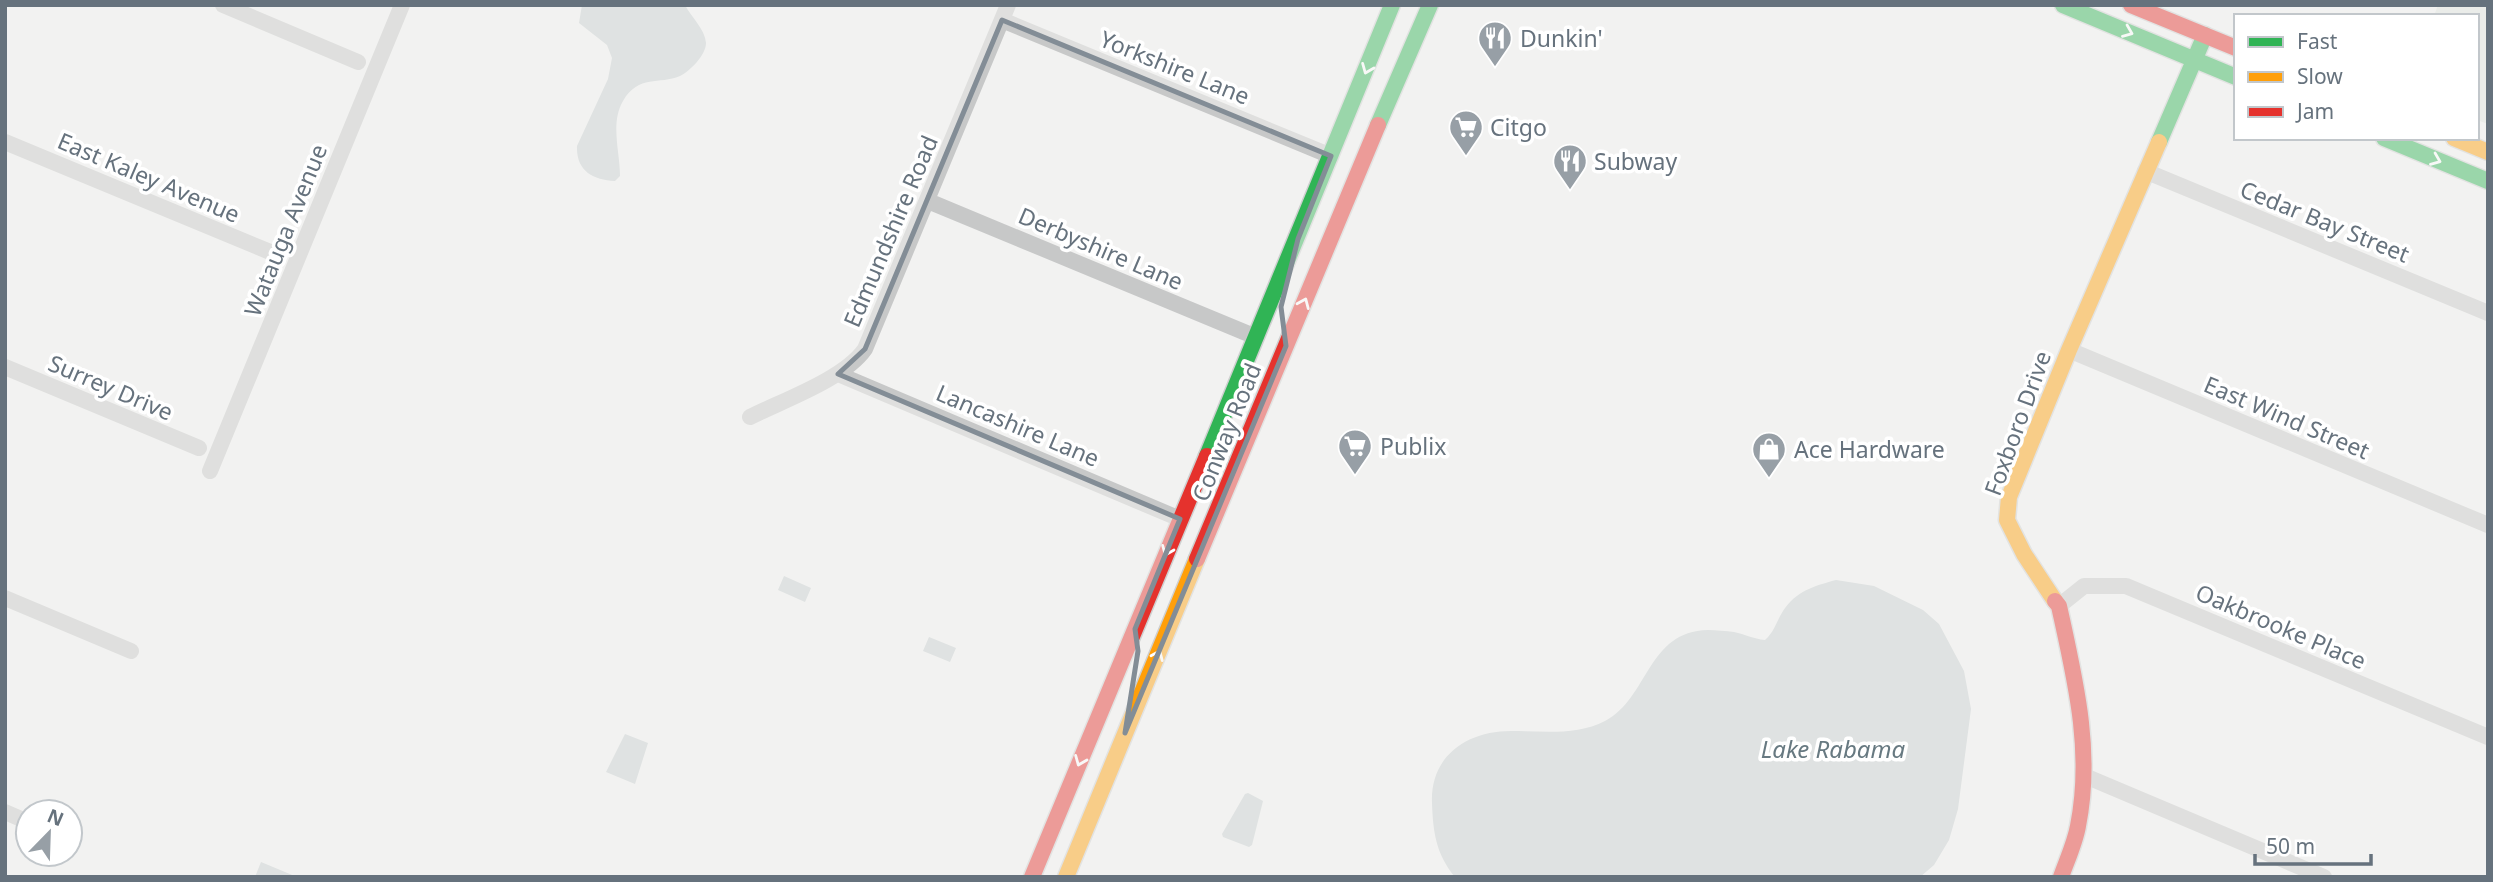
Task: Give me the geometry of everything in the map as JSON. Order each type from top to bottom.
[{"type":"main road","name":"Conway Road","points":[[1032,877],[1298,239],[1392,5]]},
{"type":"main road","name":"Conway Road","points":[[1066,877],[1430,5]]},
{"type":"main road","points":[[2063,5],[2234,76]]},
{"type":"main road","points":[[2131,5],[2234,47]]},
{"type":"main road","name":"Foxboro Drive","points":[[2062,877],[2078,828],[2085,776],[2079,694],[2059,606],[2024,554],[2007,520],[2009,497],[2069,350],[2205,35]]},
{"type":"main road","points":[[2389,140],[2488,181]]},
{"type":"main road","points":[[2459,140],[2488,152]]},
{"type":"main road","points":[[1286,346],[1280,325],[1281,307],[1298,239]]},
{"type":"main road","points":[[1256,337],[1262,369],[1259,411]]},
{"type":"main road","points":[[1125,733],[1138,651],[1135,629]]},
{"type":"street","points":[[223,5],[358,62]]},
{"type":"street","name":"Watauga Avenue","points":[[211,471],[402,5]]},
{"type":"street","name":"Yorkshire Lane","points":[[1005,13],[1331,156]]},
{"type":"street","name":"Edmundshire Road","points":[[750,417],[838,374],[857,361],[865,349],[1005,13]]},
{"type":"street","points":[[2161,46],[2171,22]]},
{"type":"street","name":"East Kaley Avenue","points":[[5,142],[275,254]]},
{"type":"street","name":"Cedar Bay Street","points":[[2146,172],[2488,313]]},
{"type":"street","name":"Derbyshire Lane","points":[[928,201],[1256,337]]},
{"type":"street","name":"East Wind Street","points":[[2069,350],[2488,525]]},
{"type":"street","name":"Surrey Drive","points":[[5,367],[199,448]]},
{"type":"street","name":"Lancashire Lane","points":[[838,374],[1180,519]]},
{"type":"street","name":"Oakbrooke Place","points":[[2059,606],[2084,586],[2126,586],[2488,737]]},
{"type":"street","points":[[5,598],[131,651]]},
{"type":"street","points":[[2085,776],[2324,877]]},
{"type":"highlighted area","points":[[1002,20],[1331,156],[1298,239],[1281,307],[1286,346],[1125,733],[1138,651],[1135,629],[1180,519],[838,374],[865,349]]},
{"type":"shaded area","points":[[2438,5],[2488,5],[2488,124],[2479,121],[2479,14],[2435,14]]},
{"type":"water","points":[[582,5],[685,5],[706,43],[697,62],[680,76],[636,87],[623,101],[616,128],[620,176],[615,181],[600,179],[587,172],[577,155],[577,146],[608,79],[612,58],[607,45],[579,23]]},
{"type":"water","points":[[784,576],[811,588],[805,602],[778,590]]},
{"type":"water","name":"Lake Rabama","points":[[1836,580],[1874,586],[1923,610],[1939,624],[1964,671],[1971,709],[1958,809],[1949,840],[1934,865],[1920,877],[1455,877],[1437,842],[1432,803],[1437,772],[1454,749],[1466,741],[1495,732],[1571,731],[1594,726],[1620,711],[1660,653],[1672,641],[1688,633],[1708,630],[1734,632],[1765,640],[1788,604],[1813,587]]},
{"type":"water","points":[[929,637],[956,648],[950,662],[923,651]]},
{"type":"water","points":[[625,734],[648,743],[635,784],[606,772]]},
{"type":"water","points":[[1248,793],[1263,801],[1252,845],[1249,847],[1223,837],[1222,834]]},
{"type":"water","points":[[261,862],[297,877],[255,877]]},
{"type":"traffic: fast","points":[[1207,456],[1392,5]]},
{"type":"traffic: fast","points":[[1378,125],[1430,5]]},
{"type":"traffic: fast","points":[[2063,5],[2234,76]]},
{"type":"traffic: fast","points":[[2159,142],[2205,35]]},
{"type":"traffic: fast","points":[[2389,140],[2488,181]]},
{"type":"traffic: slow","points":[[2459,140],[2488,152]]},
{"type":"traffic: slow","points":[[2055,601],[2024,554],[2007,520],[2009,497],[2159,142]]},
{"type":"traffic: slow","points":[[1066,877],[1197,559]]},
{"type":"traffic: jam","points":[[2131,5],[2234,47]]},
{"type":"traffic: jam","points":[[1197,559],[1378,125]]},
{"type":"traffic: jam","points":[[1032,877],[1207,456]]},
{"type":"traffic: jam","points":[[2055,601],[2059,606],[2076,688],[2084,770],[2077,832],[2061,877]]},
{"type":"place","name":"Dunkin'","points":[[1495,68]]},
{"type":"place","name":"Citgo","points":[[1466,157]]},
{"type":"place","name":"Subway","points":[[1570,191]]},
{"type":"place","name":"Publix","points":[[1355,476]]},
{"type":"place","name":"Ace Hardware","points":[[1769,479]]}]
